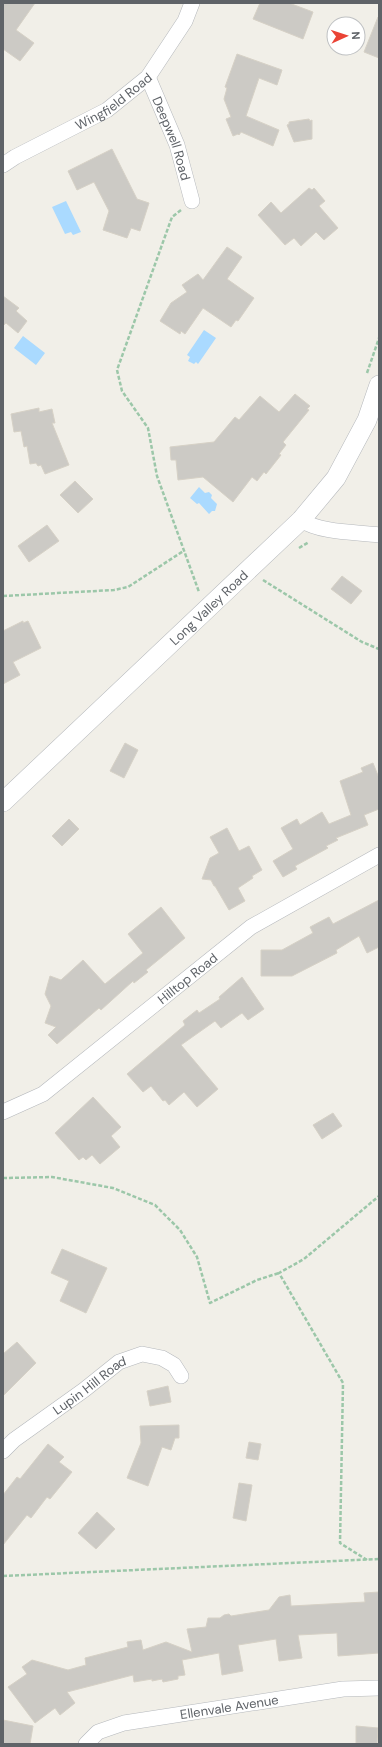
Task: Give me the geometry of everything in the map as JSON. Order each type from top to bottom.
[{"type":"street","name":"Wingfield Road","points":[[3,165],[107,110],[148,77],[184,21],[192,3]]},
{"type":"street","name":"Deepwell Road","points":[[148,77],[177,145],[192,201]]},
{"type":"street","name":"Long Valley Road","points":[[3,802],[301,520],[336,478],[367,420],[372,382]]},
{"type":"street","points":[[301,520],[310,526],[320,528],[379,535]]},
{"type":"street","name":"Hilltop Road","points":[[3,1112],[43,1094],[251,927],[379,855]]},
{"type":"street","name":"Lupin Hill Road","points":[[3,1452],[14,1440],[84,1390],[119,1362],[142,1354],[162,1358],[174,1365],[181,1376]]},
{"type":"street","name":"Ellenvale Avenue","points":[[86,1744],[98,1732],[124,1723],[343,1688],[379,1688]]},
{"type":"path","points":[[192,201],[172,217],[117,370],[122,391],[148,428],[157,476],[185,550],[199,593],[205,588]]},
{"type":"path","points":[[372,382],[379,338]]},
{"type":"path","points":[[295,551],[306,542],[312,541]]},
{"type":"path","points":[[3,596],[114,590],[128,587],[185,550]]},
{"type":"path","points":[[266,574],[260,578],[362,642],[379,649]]},
{"type":"path","points":[[3,1178],[59,1178],[113,1188],[155,1205],[180,1230],[197,1257],[210,1303],[256,1280],[280,1273],[304,1258],[379,1196]]},
{"type":"path","points":[[280,1273],[343,1383],[340,1543],[367,1560]]},
{"type":"path","points":[[3,1576],[379,1559]]},
{"type":"water","points":[[66,201],[81,232],[73,235],[71,232],[65,234],[52,207]]},
{"type":"water","points":[[204,330],[216,338],[198,364],[196,362],[194,364],[188,361],[190,357],[187,355]]},
{"type":"water","points":[[23,336],[45,353],[36,365],[14,348]]},
{"type":"water","points":[[199,487],[205,493],[209,492],[212,495],[211,498],[217,504],[215,511],[212,511],[209,514],[199,503],[197,504],[190,498]]},
{"type":"building","points":[[3,3],[35,3],[16,30],[34,43],[20,61],[3,49]]},
{"type":"building","points":[[260,3],[289,3],[313,12],[303,39],[253,19]]},
{"type":"building","points":[[379,17],[379,58],[366,53],[366,47]]},
{"type":"building","points":[[237,54],[282,70],[277,85],[259,78],[246,116],[279,130],[273,146],[241,132],[239,135],[233,136],[226,119],[231,117],[224,99],[227,88],[225,87]]},
{"type":"building","points":[[309,119],[310,121],[312,120],[312,139],[294,142],[287,125],[289,122]]},
{"type":"building","points":[[112,149],[137,199],[149,203],[140,231],[131,228],[127,238],[103,230],[109,211],[94,182],[77,190],[68,171]]},
{"type":"building","points":[[309,188],[312,190],[314,188],[325,201],[319,206],[338,228],[324,240],[316,232],[301,246],[294,238],[285,245],[258,215],[271,202],[281,213]]},
{"type":"building","points":[[227,247],[242,257],[227,279],[254,298],[238,321],[236,320],[231,327],[203,308],[185,334],[181,331],[180,334],[160,321],[171,303],[187,292],[182,285],[198,274],[203,280]]},
{"type":"building","points":[[3,296],[19,308],[16,311],[27,321],[18,333],[6,323],[3,326]]},
{"type":"building","points":[[295,394],[310,406],[307,409],[309,410],[283,442],[286,445],[279,454],[281,455],[266,474],[264,472],[257,481],[252,477],[233,502],[203,477],[178,480],[176,460],[171,460],[170,447],[214,442],[235,417],[239,420],[260,396],[279,412]]},
{"type":"building","points":[[39,408],[39,412],[52,409],[55,423],[52,423],[69,465],[45,474],[41,465],[38,466],[36,463],[30,464],[27,446],[24,447],[21,431],[14,432],[11,414]]},
{"type":"building","points":[[75,481],[93,499],[78,513],[60,495]]},
{"type":"building","points":[[47,525],[59,541],[29,562],[18,546]]},
{"type":"building","points":[[342,576],[362,591],[351,604],[331,589]]},
{"type":"building","points":[[23,621],[23,623],[28,621],[41,648],[13,662],[20,675],[3,684],[3,631]]},
{"type":"building","points":[[125,743],[138,750],[124,778],[110,771]]},
{"type":"building","points":[[373,763],[379,778],[379,809],[364,815],[368,825],[336,838],[338,840],[326,846],[328,848],[295,866],[297,869],[283,877],[273,861],[293,849],[281,828],[297,819],[300,825],[322,812],[329,824],[351,815],[340,781],[363,772],[361,768]]},
{"type":"building","points":[[69,819],[79,829],[62,846],[52,836]]},
{"type":"building","points":[[227,828],[239,851],[249,846],[262,870],[238,888],[245,901],[229,910],[211,880],[202,879],[210,858],[219,853],[210,837]]},
{"type":"building","points":[[379,900],[379,947],[367,953],[359,936],[336,950],[337,953],[292,976],[261,976],[261,950],[282,950],[313,933],[310,927],[329,917],[333,924]]},
{"type":"building","points":[[161,907],[185,938],[146,970],[148,972],[134,983],[133,981],[101,1010],[99,1008],[57,1044],[48,1035],[56,1027],[45,1023],[51,1006],[45,994],[50,976],[61,980],[83,960],[105,984],[143,953],[128,934]]},
{"type":"building","points":[[242,977],[264,1009],[248,1020],[242,1013],[221,1028],[215,1021],[181,1045],[218,1089],[197,1107],[184,1092],[169,1105],[165,1100],[163,1101],[151,1086],[143,1092],[127,1074],[185,1025],[183,1021],[197,1010],[199,1013],[220,999],[219,997]]},
{"type":"building","points":[[93,1097],[121,1127],[111,1136],[120,1147],[100,1164],[92,1155],[86,1160],[83,1157],[79,1160],[55,1133]]},
{"type":"building","points":[[333,1113],[342,1126],[322,1139],[313,1125]]},
{"type":"building","points":[[62,1249],[107,1268],[86,1313],[60,1301],[69,1281],[51,1273]]},
{"type":"building","points":[[17,1342],[36,1363],[3,1396],[3,1354]]},
{"type":"building","points":[[168,1386],[171,1402],[150,1406],[147,1391]]},
{"type":"building","points":[[179,1425],[179,1438],[175,1438],[171,1450],[162,1447],[148,1486],[127,1478],[141,1443],[140,1426]]},
{"type":"building","points":[[249,1442],[261,1444],[258,1460],[246,1458]]},
{"type":"building","points":[[48,1444],[64,1457],[59,1462],[72,1472],[50,1499],[47,1497],[31,1518],[27,1515],[3,1545],[3,1495],[17,1477],[20,1479]]},
{"type":"building","points":[[239,1483],[252,1485],[246,1521],[233,1518]]},
{"type":"building","points":[[97,1512],[115,1529],[96,1549],[78,1533]]},
{"type":"building","points":[[379,1592],[379,1653],[338,1656],[337,1633],[298,1635],[302,1658],[279,1661],[276,1639],[238,1645],[243,1671],[222,1675],[219,1653],[182,1660],[185,1675],[178,1676],[178,1679],[163,1682],[162,1679],[152,1681],[152,1679],[134,1682],[133,1675],[67,1692],[75,1703],[60,1715],[55,1708],[35,1723],[8,1687],[27,1674],[22,1667],[32,1660],[68,1670],[86,1665],[85,1658],[128,1647],[127,1642],[141,1640],[143,1650],[166,1642],[192,1652],[187,1629],[206,1627],[208,1618],[220,1618],[229,1614],[231,1616],[269,1610],[279,1597],[290,1595],[291,1606],[365,1602],[364,1593]]},
{"type":"building","points":[[3,1720],[33,1726],[30,1744],[3,1744]]},
{"type":"building","points":[[356,1726],[378,1728],[377,1744],[356,1743]]}]
